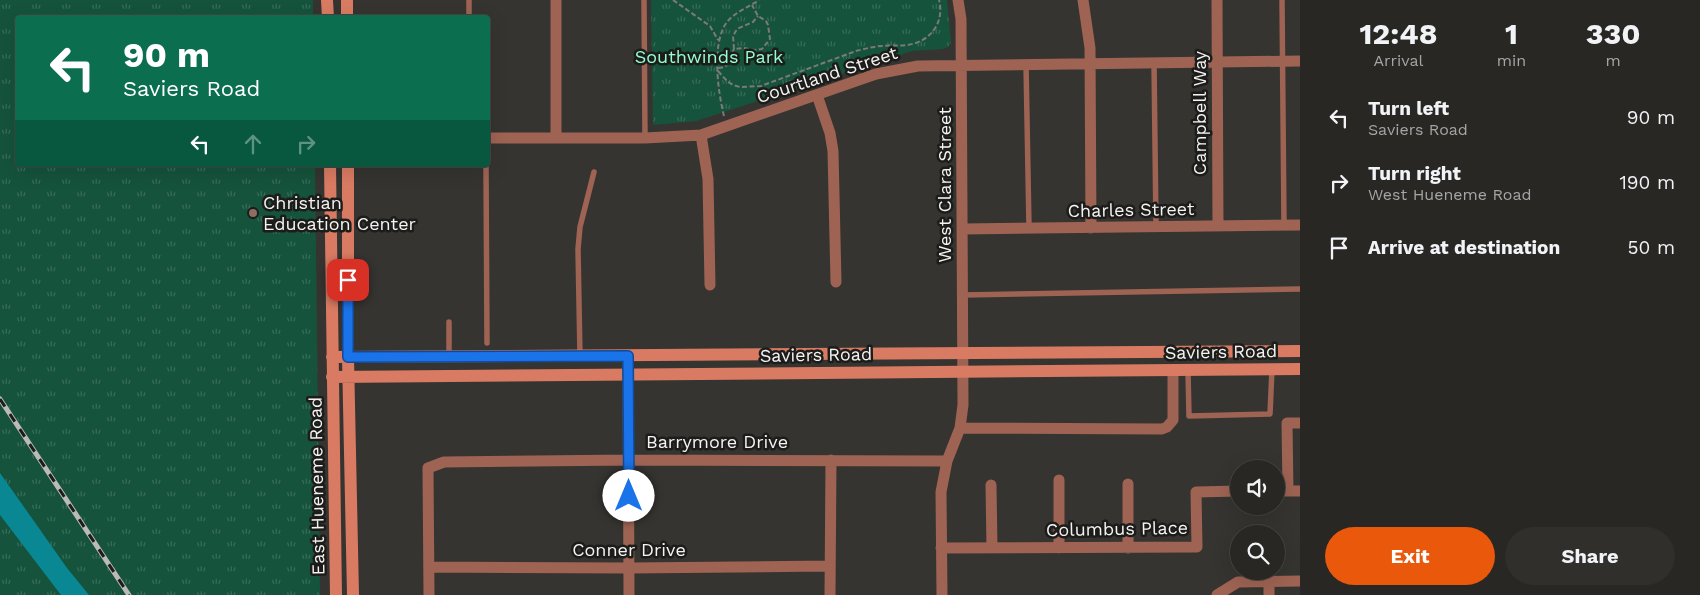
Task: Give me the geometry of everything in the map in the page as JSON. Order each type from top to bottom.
[{"type":"main road","points":[[327,0],[328,15]]},
{"type":"main road","points":[[347,0],[347,15]]},
{"type":"main road","name":"East Hueneme Road","points":[[330,167],[336,595]]},
{"type":"main road","name":"East Hueneme Road","points":[[348,167],[348,357],[353,595]]},
{"type":"main road","name":"Saviers Road","points":[[332,357],[1300,351]]},
{"type":"main road","name":"Saviers Road","points":[[332,377],[1300,369]]},
{"type":"street","points":[[556,0],[556,138]]},
{"type":"street","name":"West Clara Street","points":[[942,595],[941,492],[946,461],[960,428],[964,371],[962,64],[961,19],[958,0]]},
{"type":"street","points":[[1083,0],[1089,33],[1091,228]]},
{"type":"street","name":"Campbell Way","points":[[1217,0],[1218,226]]},
{"type":"street","name":"Courtland Street","points":[[490,138],[645,138],[701,134],[876,74],[918,66],[1300,61]]},
{"type":"street","points":[[817,95],[830,133],[833,151],[836,282]]},
{"type":"street","points":[[701,134],[708,179],[710,285]]},
{"type":"street","name":"Charles Street","points":[[962,229],[1300,225]]},
{"type":"street","points":[[628,356],[630,460],[629,595]]},
{"type":"street","points":[[960,428],[1167,427],[1173,420],[1173,371]]},
{"type":"street","points":[[1288,491],[1287,423],[1300,422]]},
{"type":"street","name":"Barrymore Drive","points":[[428,568],[428,468],[444,462],[630,460],[946,461]]},
{"type":"street","points":[[830,595],[831,460]]},
{"type":"street","points":[[1059,480],[1059,548]]},
{"type":"street","points":[[1128,484],[1128,548]]},
{"type":"street","points":[[991,485],[992,548]]},
{"type":"street","name":"Columbus Place","points":[[941,548],[1197,547],[1196,492],[1230,491]]},
{"type":"street","name":"Conner Drive","points":[[428,568],[829,566]]},
{"type":"street","points":[[428,568],[429,595]]},
{"type":"street","points":[[1217,595],[1238,582],[1269,580],[1269,595]]},
{"type":"street","points":[[1285,580],[1300,580]]},
{"type":"lane","points":[[469,0],[469,15]]},
{"type":"lane","points":[[644,0],[645,138]]},
{"type":"lane","points":[[1282,0],[1284,225]]},
{"type":"lane","points":[[1154,62],[1156,227]]},
{"type":"lane","points":[[1026,64],[1029,228]]},
{"type":"lane","points":[[486,167],[487,343]]},
{"type":"lane","points":[[580,356],[578,249],[580,227],[594,172]]},
{"type":"lane","points":[[963,294],[1300,289]]},
{"type":"lane","points":[[449,322],[449,356]]},
{"type":"lane","points":[[1188,371],[1190,416],[1270,414],[1272,369]]},
{"type":"path","points":[[673,0],[710,26],[718,40]]},
{"type":"path","points":[[727,125],[722,106],[718,70],[718,40],[726,23],[732,17],[759,0]]},
{"type":"path","points":[[718,70],[727,81],[740,87],[761,86],[856,51],[871,47],[909,45],[921,42],[930,36],[939,24],[939,0]]},
{"type":"path","points":[[734,49],[758,50],[766,46],[770,39],[770,30],[766,21],[758,16],[752,5]]},
{"type":"path","points":[[718,70],[728,65],[734,49],[734,36],[737,29],[753,22],[758,16]]},
{"type":"green space","points":[[0,0],[313,0],[313,15],[15,15],[15,167],[315,167],[320,595],[0,595]]},
{"type":"green space","name":"Southwinds Park","points":[[651,0],[947,0],[951,43],[943,49],[912,51],[696,121],[653,125]]},
{"type":"water","points":[[0,473],[67,568],[89,595],[61,595],[0,515]]},
{"type":"railway","points":[[0,399],[129,595]]},
{"type":"place","name":"Christian Education Center","points":[[253,213]]},
{"type":"route","points":[[348,280],[348,357],[628,356],[629,496]]}]
